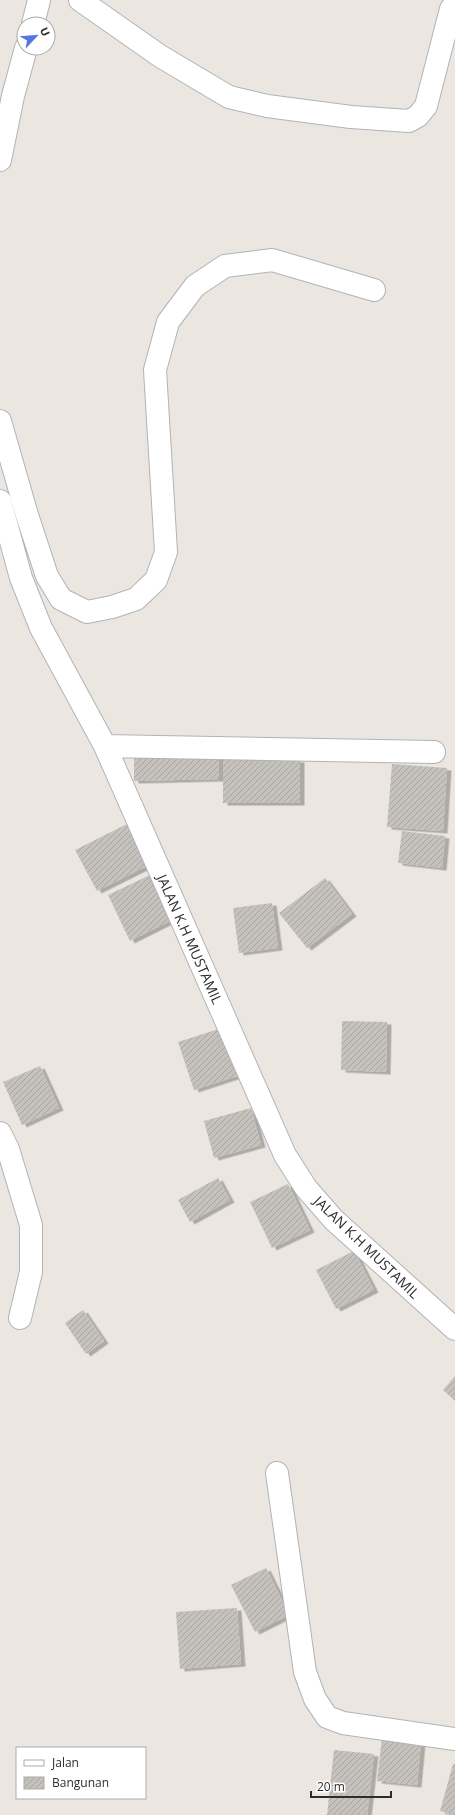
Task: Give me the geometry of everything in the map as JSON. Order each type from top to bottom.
[{"type":"street","points":[[36,16],[39,0]]},
{"type":"street","points":[[80,0],[160,56],[229,97],[267,106],[328,114],[409,121],[418,116],[426,106],[451,9],[455,4]]},
{"type":"street","points":[[0,160],[6,96],[23,56]]},
{"type":"street","points":[[0,421],[27,515],[47,576],[61,599],[87,612],[112,607],[136,598],[156,580],[166,552],[155,370],[168,322],[195,286],[225,266],[272,260],[374,290]]},
{"type":"street","name":"JALAN K.H MUSTAMIL","points":[[0,500],[21,578],[41,628],[105,746],[285,1155],[306,1188],[334,1220],[455,1329]]},
{"type":"street","points":[[105,746],[434,752]]},
{"type":"street","points":[[0,1133],[8,1150],[31,1225],[31,1272],[20,1318]]},
{"type":"street","points":[[277,1473],[305,1672],[314,1699],[328,1717],[343,1723],[455,1738]]},
{"type":"building","points":[[219,753],[219,779],[134,781],[134,755]]},
{"type":"building","points":[[223,760],[300,760],[300,803],[223,803]]},
{"type":"building","points":[[392,764],[447,768],[443,831],[387,827]]},
{"type":"building","points":[[135,820],[155,862],[97,891],[75,850]]},
{"type":"building","points":[[402,831],[445,836],[442,868],[398,863]]},
{"type":"building","points":[[154,873],[176,918],[130,941],[108,895]]},
{"type":"building","points":[[325,878],[352,914],[307,948],[279,913]]},
{"type":"building","points":[[272,903],[278,948],[239,953],[233,908]]},
{"type":"building","points":[[342,1021],[387,1022],[386,1072],[341,1070]]},
{"type":"building","points":[[228,1026],[243,1074],[194,1090],[178,1042]]},
{"type":"building","points":[[40,1066],[59,1108],[22,1125],[3,1082]]},
{"type":"building","points":[[251,1108],[261,1145],[214,1158],[204,1121]]},
{"type":"building","points":[[218,1178],[230,1200],[190,1222],[178,1200]]},
{"type":"building","points":[[288,1184],[310,1230],[272,1248],[250,1202]]},
{"type":"building","points":[[354,1251],[374,1290],[336,1309],[316,1270]]},
{"type":"building","points":[[83,1310],[104,1341],[86,1354],[65,1323]]},
{"type":"building","points":[[455,1376],[455,1401],[443,1390]]},
{"type":"building","points":[[266,1568],[289,1615],[255,1632],[231,1585]]},
{"type":"building","points":[[237,1608],[241,1664],[180,1669],[176,1612]]},
{"type":"building","points":[[382,1738],[421,1742],[417,1785],[377,1781]]},
{"type":"building","points":[[334,1750],[374,1754],[367,1815],[327,1815]]},
{"type":"building","points":[[453,1764],[455,1764],[455,1815],[440,1811]]}]
